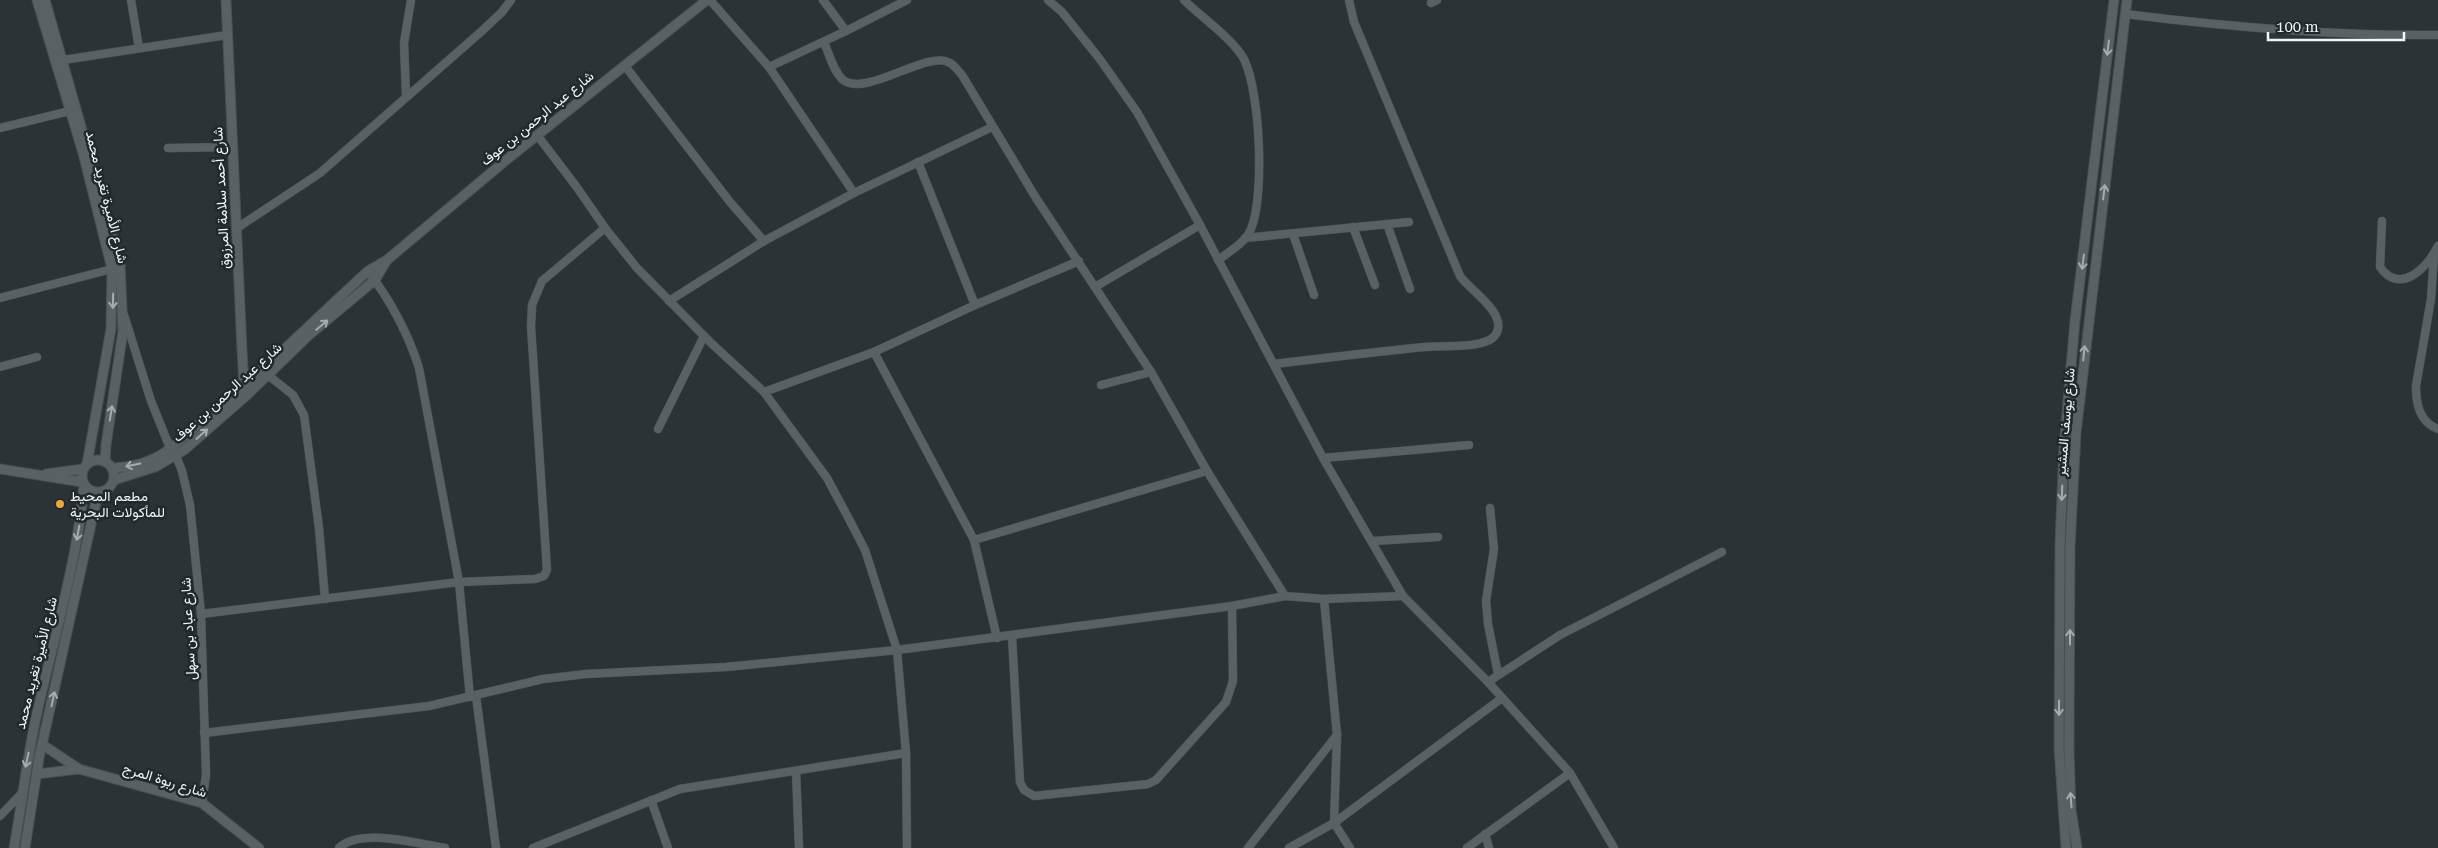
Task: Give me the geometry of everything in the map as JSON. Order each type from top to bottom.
[{"type":"street","name":"شارع الأميرة تغريد محمد","points":[[37,0],[96,202],[112,270],[111,329],[85,466]]},
{"type":"street","name":"شارع الأميرة تغريد محمد","points":[[45,0],[118,248],[124,314],[122,347],[106,445],[109,465]]},
{"type":"street","points":[[131,0],[139,48]]},
{"type":"street","name":"شارع أحمد سلامة المرزوق","points":[[226,0],[232,147],[246,390]]},
{"type":"street","points":[[406,95],[404,43],[412,0]]},
{"type":"street","points":[[237,228],[320,173],[406,95],[483,30],[502,12],[511,0]]},
{"type":"street","points":[[708,0],[769,67],[854,193]]},
{"type":"street","name":"شارع عبد الرحمن بن عوف","points":[[114,480],[142,472],[173,452],[246,390],[368,271],[387,260],[537,136],[708,0]]},
{"type":"street","points":[[824,0],[846,31]]},
{"type":"street","points":[[769,67],[824,42],[907,0]]},
{"type":"street","points":[[1048,0],[1062,12],[1118,84],[1155,142],[1323,458],[1373,541],[1403,596],[1488,682],[1570,772],[1614,848]]},
{"type":"street","points":[[1184,0],[1232,45],[1243,58],[1251,78],[1259,141],[1257,205],[1251,230],[1245,238],[1218,260]]},
{"type":"street","points":[[1274,364],[1426,347],[1479,344],[1490,340],[1496,335],[1498,329],[1498,320],[1494,311],[1472,291],[1460,276],[1354,22],[1349,0]]},
{"type":"street","name":"شارع يوسف المشير","points":[[2066,848],[2059,748],[2060,544],[2064,447],[2075,321],[2114,0]]},
{"type":"street","name":"شارع يوسف المشير","points":[[2077,848],[2071,810],[2069,750],[2070,547],[2076,433],[2127,0]]},
{"type":"street","points":[[2125,14],[2194,23],[2317,32],[2438,35]]},
{"type":"street","points":[[63,60],[227,35]]},
{"type":"street","points":[[824,42],[839,75],[843,80],[852,84],[873,81],[938,60],[949,62],[962,75],[992,127],[1151,372],[1207,471],[1285,596]]},
{"type":"street","points":[[624,66],[730,202],[764,242]]},
{"type":"street","points":[[0,128],[70,111]]},
{"type":"street","points":[[669,302],[764,242],[854,193],[992,127]]},
{"type":"street","points":[[537,136],[637,268],[669,302],[764,392],[827,478],[850,521],[865,550],[897,650],[906,753],[907,848]]},
{"type":"street","points":[[168,148],[232,147]]},
{"type":"street","points":[[918,162],[975,305]]},
{"type":"street","points":[[2382,221],[2379,259],[2380,267],[2384,273],[2398,278],[2407,278],[2422,270],[2434,255],[2438,246]]},
{"type":"street","points":[[1245,238],[1409,222]]},
{"type":"street","points":[[1387,224],[1410,288]]},
{"type":"street","points":[[1095,287],[1200,225]]},
{"type":"street","points":[[1353,227],[1375,286]]},
{"type":"street","points":[[201,614],[459,582],[535,579],[544,576],[547,570],[531,326],[532,304],[542,281],[605,228]]},
{"type":"street","points":[[1293,234],[1314,295]]},
{"type":"street","points":[[2434,255],[2430,299],[2416,386],[2416,397],[2423,418],[2438,429]]},
{"type":"street","name":"شارع عبد الرحمن بن عوف","points":[[246,390],[268,375],[309,335],[375,280],[387,260]]},
{"type":"street","points":[[764,392],[874,352],[975,305],[1079,262]]},
{"type":"street","points":[[0,298],[112,270]]},
{"type":"street","points":[[368,271],[398,316],[414,351],[419,368],[459,582],[473,697],[496,848]]},
{"type":"street","name":"شارع عباد بن سهل","points":[[124,314],[151,401],[182,471],[190,505],[201,614],[206,775],[202,803]]},
{"type":"street","points":[[658,430],[704,336]]},
{"type":"street","points":[[874,352],[974,540],[997,638]]},
{"type":"street","points":[[0,367],[37,357]]},
{"type":"street","points":[[1100,385],[1151,372]]},
{"type":"street","points":[[268,375],[293,395],[304,415],[319,528],[325,599]]},
{"type":"street","points":[[1323,458],[1469,445]]},
{"type":"street","name":"شارع عبد الرحمن بن عوف","points":[[109,465],[127,467],[173,452]]},
{"type":"street","points":[[0,469],[41,474],[83,483],[90,491],[98,493],[108,489],[114,480],[109,465],[96,460],[85,466],[41,474]]},
{"type":"street","points":[[83,483],[85,466]]},
{"type":"street","points":[[974,540],[1207,471]]},
{"type":"street","name":"شارع الأميرة تغريد محمد","points":[[14,848],[32,736],[68,586],[83,483]]},
{"type":"street","name":"شارع الأميرة تغريد محمد","points":[[24,848],[43,745],[98,493]]},
{"type":"street","points":[[1490,508],[1494,549],[1486,601],[1488,624],[1498,674]]},
{"type":"street","points":[[1373,541],[1438,537]]},
{"type":"street","points":[[1488,682],[1560,635],[1722,552]]},
{"type":"street","points":[[204,733],[429,706],[543,679],[586,674],[726,667],[897,650],[1232,606],[1285,596],[1324,599],[1403,596]]},
{"type":"street","points":[[1324,599],[1337,735],[1334,823],[1350,848]]},
{"type":"street","points":[[1012,636],[1020,782],[1024,790],[1034,796],[1148,784],[1165,773],[1226,702],[1231,693],[1233,681],[1232,606]]},
{"type":"street","points":[[1290,848],[1334,823],[1502,698]]},
{"type":"street","points":[[1248,848],[1337,735]]},
{"type":"street","name":"شارع ربوة المرج","points":[[43,745],[79,769],[202,803],[259,848]]},
{"type":"street","points":[[533,848],[680,789],[906,753]]},
{"type":"street","name":"شارع ربوة المرج","points":[[37,774],[79,769]]},
{"type":"street","points":[[796,771],[799,848]]},
{"type":"street","points":[[1467,848],[1570,772]]},
{"type":"street","points":[[0,816],[22,793]]},
{"type":"street","points":[[651,800],[668,848]]},
{"type":"street","points":[[1486,834],[1489,848]]},
{"type":"street","points":[[339,848],[356,839],[375,838],[445,848]]},
{"type":"place","name":"مطعم المحيط للمأكولات البحرية","points":[[60,504]]}]
